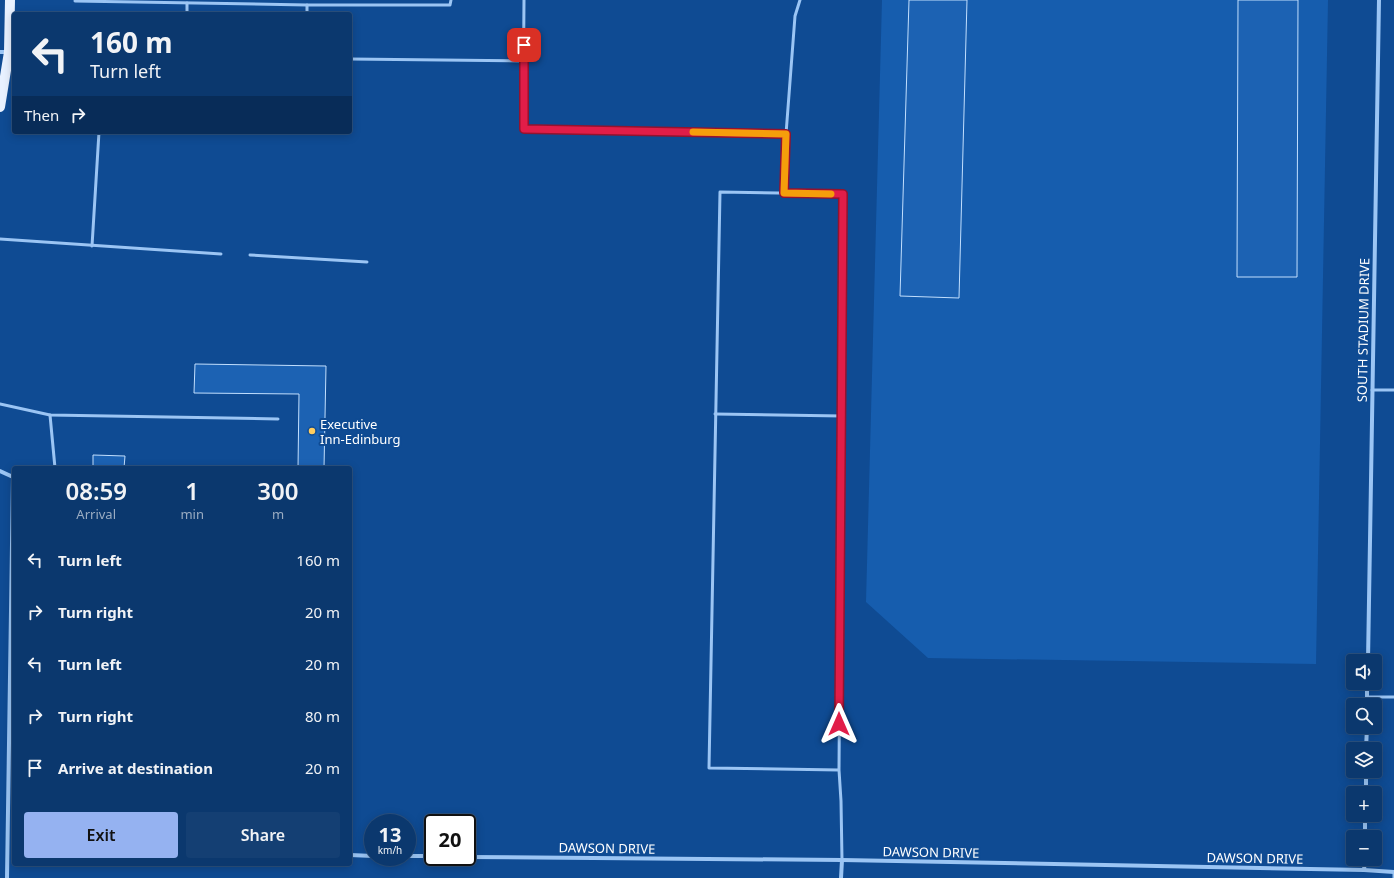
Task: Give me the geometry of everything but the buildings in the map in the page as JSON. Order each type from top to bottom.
[{"type":"main road","points":[[0,106],[8,52],[10,0]]},
{"type":"street","name":"SOUTH STADIUM DRIVE","points":[[1368,654],[1378,0]]},
{"type":"street","points":[[0,471],[12,477]]},
{"type":"street","points":[[1367,697],[1368,690]]},
{"type":"street","points":[[8,878],[12,763]]},
{"type":"street","points":[[352,855],[364,856]]},
{"type":"street","name":"DAWSON DRIVE","points":[[476,856],[842,860],[1364,870],[1394,872]]},
{"type":"street","points":[[841,878],[842,860]]},
{"type":"street","points":[[1364,866],[1364,870]]},
{"type":"lane","points":[[75,1],[307,5],[450,5],[450,0]]},
{"type":"lane","points":[[524,0],[524,129],[786,134]]},
{"type":"lane","points":[[784,193],[786,134],[795,16],[800,0]]},
{"type":"lane","points":[[187,3],[187,12]]},
{"type":"lane","points":[[307,5],[307,12]]},
{"type":"lane","points":[[352,59],[524,61]]},
{"type":"lane","points":[[92,246],[99,134]]},
{"type":"lane","points":[[839,770],[709,768],[720,192],[843,194],[839,770],[842,860]]},
{"type":"lane","points":[[0,239],[221,254]]},
{"type":"lane","points":[[250,255],[368,262]]},
{"type":"lane","points":[[1372,390],[1394,390]]},
{"type":"lane","points":[[0,404],[50,415],[278,419]]},
{"type":"lane","points":[[716,414],[842,416]]},
{"type":"lane","points":[[50,415],[55,466]]},
{"type":"lane","points":[[1367,697],[1394,697]]},
{"type":"lane","points":[[1394,872],[1394,878]]},
{"type":"shaded area","points":[[882,0],[1328,0],[1316,664],[928,658],[866,602]]},
{"type":"slow traffic","points":[[693,132],[786,134],[784,193],[831,194]]},
{"type":"place","name":"Executive Inn-Edinburg","points":[[312,431]]},
{"type":"route","points":[[524,45],[524,129],[786,134],[784,193],[843,194],[839,724]]}]
